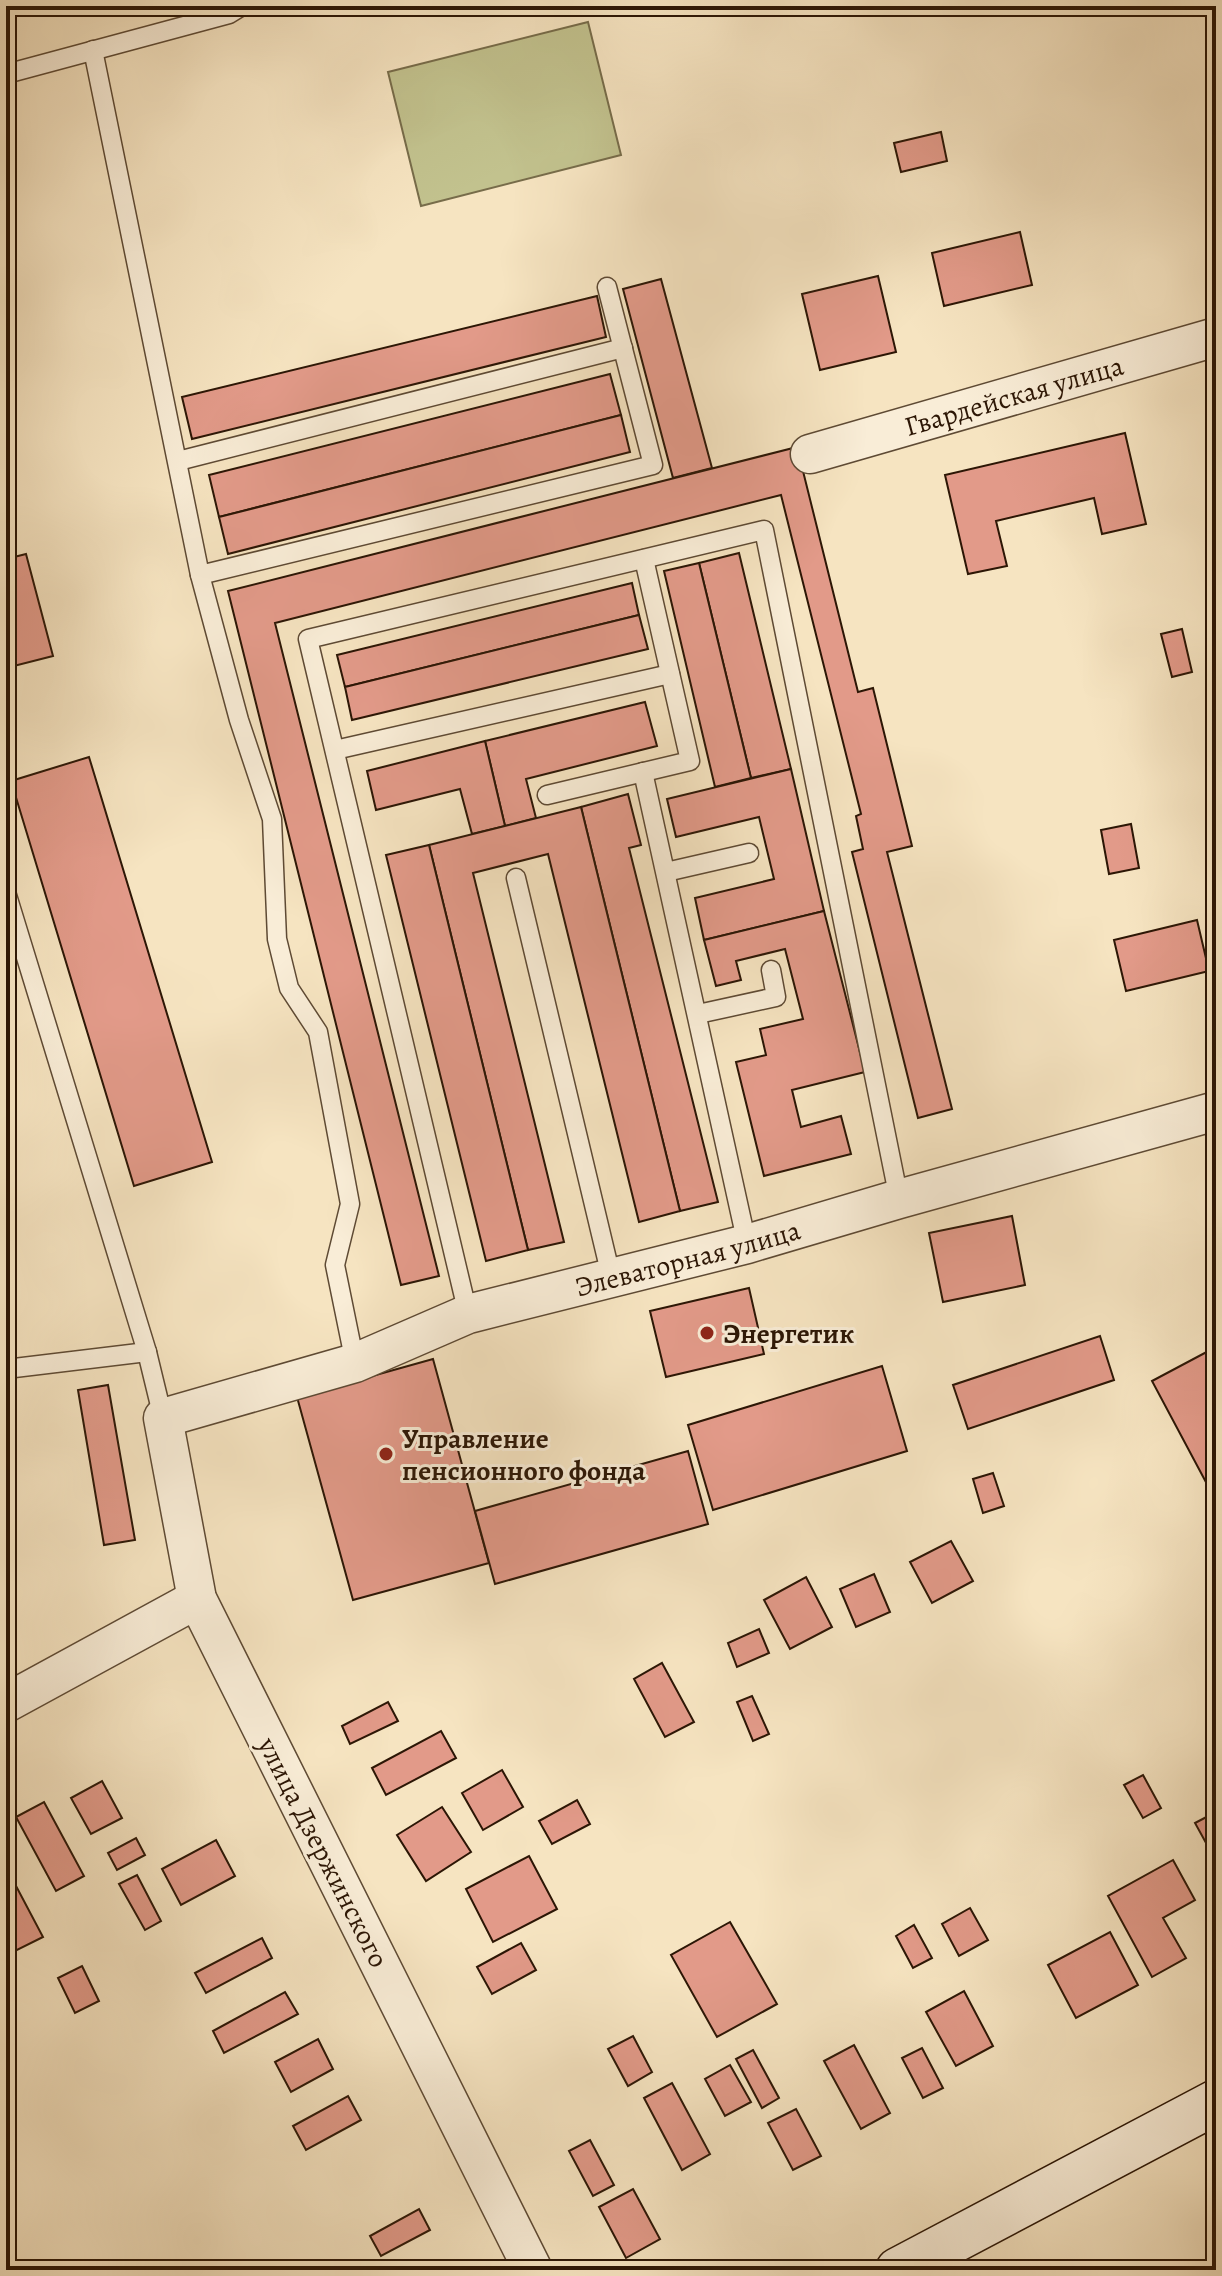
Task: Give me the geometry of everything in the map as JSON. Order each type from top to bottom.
[{"type":"street","name":"Гвардейская улица","points":[[810,454],[1216,337]]},
{"type":"street","name":"Элеваторная улица","points":[[163,1418],[355,1363],[468,1314],[747,1244],[1216,1111]]},
{"type":"street","name":"улица Дзержинского","points":[[163,1418],[197,1599],[533,2270]]},
{"type":"street","points":[[6,1703],[197,1599]]},
{"type":"street","points":[[898,2270],[1216,2102]]},
{"type":"lane","points":[[6,74],[229,14],[242,6]]},
{"type":"lane","points":[[93,50],[200,575],[239,720],[272,819],[277,939],[289,988],[318,1032],[350,1204],[335,1265],[355,1363]]},
{"type":"lane","points":[[200,575],[653,465],[607,287]]},
{"type":"lane","points":[[178,461],[623,348]]},
{"type":"lane","points":[[468,1314],[308,639],[764,530],[899,1199]]},
{"type":"lane","points":[[547,795],[690,761],[644,559]]},
{"type":"lane","points":[[335,750],[670,674]]},
{"type":"lane","points":[[643,772],[747,1244]]},
{"type":"lane","points":[[666,872],[749,853]]},
{"type":"lane","points":[[516,878],[611,1276]]},
{"type":"lane","points":[[6,892],[147,1352],[163,1418]]},
{"type":"lane","points":[[698,1014],[776,997],[771,970]]},
{"type":"lane","points":[[6,1369],[147,1352]]},
{"type":"green space","points":[[588,22],[621,155],[421,206],[388,72]]},
{"type":"building","points":[[941,132],[947,161],[901,172],[894,143]]},
{"type":"building","points":[[1020,232],[1032,285],[944,306],[932,253]]},
{"type":"building","points":[[878,276],[896,352],[820,370],[802,294]]},
{"type":"building","points":[[661,279],[712,468],[673,478],[623,289]]},
{"type":"building","points":[[597,296],[606,337],[192,439],[182,397]]},
{"type":"building","points":[[610,374],[621,415],[219,517],[209,475]]},
{"type":"building","points":[[621,415],[630,452],[228,554],[219,517]]},
{"type":"building","points":[[1125,433],[1146,524],[1102,534],[1094,498],[996,521],[1007,566],[968,574],[945,475]]},
{"type":"building","points":[[797,447],[858,692],[873,688],[912,846],[887,852],[952,1109],[918,1118],[852,852],[863,849],[856,816],[861,814],[781,495],[275,623],[439,1276],[401,1285],[228,591]]},
{"type":"building","points":[[739,553],[791,769],[751,778],[699,563]]},
{"type":"building","points":[[26,554],[53,656],[6,668],[6,559]]},
{"type":"building","points":[[699,563],[751,778],[715,787],[664,571]]},
{"type":"building","points":[[632,583],[639,615],[345,687],[337,655]]},
{"type":"building","points":[[639,615],[648,649],[352,720],[345,687]]},
{"type":"building","points":[[1182,629],[1192,672],[1172,677],[1161,634]]},
{"type":"building","points":[[645,702],[657,746],[526,779],[536,818],[505,826],[485,741]]},
{"type":"building","points":[[485,741],[505,826],[472,834],[460,789],[376,810],[367,771]]},
{"type":"building","points":[[89,757],[212,1162],[134,1186],[11,781]]},
{"type":"building","points":[[791,769],[824,911],[704,940],[695,898],[774,879],[759,817],[676,837],[667,799]]},
{"type":"building","points":[[628,794],[641,845],[629,848],[718,1202],[680,1211],[581,807]]},
{"type":"building","points":[[581,807],[680,1211],[639,1222],[548,854],[473,873],[564,1242],[528,1250],[429,845]]},
{"type":"building","points":[[1131,824],[1139,868],[1109,874],[1101,830]]},
{"type":"building","points":[[429,845],[528,1250],[486,1261],[386,855]]},
{"type":"building","points":[[824,911],[865,1072],[792,1090],[801,1127],[841,1116],[851,1154],[764,1176],[736,1062],[766,1055],[760,1029],[803,1019],[785,949],[736,961],[741,980],[716,986],[704,940]]},
{"type":"building","points":[[1197,920],[1209,971],[1126,991],[1114,940]]},
{"type":"building","points":[[1216,1208],[1216,1237],[1209,1210]]},
{"type":"building","points":[[1012,1216],[1025,1285],[943,1302],[929,1233]]},
{"type":"building","name":"Энергетик","points":[[749,1288],[764,1354],[666,1377],[650,1311]]},
{"type":"building","points":[[1100,1336],[1114,1380],[968,1429],[953,1385]]},
{"type":"building","points":[[1216,1347],[1216,1501],[1152,1381]]},
{"type":"building","name":"Управление пенсионного фонда","points":[[433,1359],[489,1563],[353,1600],[297,1397]]},
{"type":"building","points":[[882,1366],[907,1451],[713,1510],[688,1425]]},
{"type":"building","points":[[108,1385],[135,1540],[104,1545],[78,1390]]},
{"type":"building","points":[[688,1451],[708,1524],[495,1584],[475,1511]]},
{"type":"building","points":[[993,1473],[1004,1506],[983,1513],[973,1479]]},
{"type":"building","points":[[951,1541],[973,1581],[932,1603],[910,1562]]},
{"type":"building","points":[[874,1574],[890,1612],[856,1627],[840,1589]]},
{"type":"building","points":[[806,1577],[832,1627],[790,1649],[764,1600]]},
{"type":"building","points":[[759,1629],[769,1653],[737,1667],[728,1643]]},
{"type":"building","points":[[662,1663],[694,1722],[665,1737],[634,1679]]},
{"type":"building","points":[[752,1696],[769,1734],[753,1741],[737,1702]]},
{"type":"building","points":[[388,1702],[398,1721],[350,1744],[342,1726]]},
{"type":"building","points":[[1216,1728],[1216,1748],[1208,1733]]},
{"type":"building","points":[[441,1731],[456,1758],[386,1795],[372,1768]]},
{"type":"building","points":[[502,1770],[523,1807],[483,1830],[462,1793]]},
{"type":"building","points":[[1143,1775],[1161,1808],[1143,1818],[1124,1785]]},
{"type":"building","points":[[102,1781],[122,1818],[91,1834],[71,1798]]},
{"type":"building","points":[[577,1800],[590,1824],[552,1844],[539,1821]]},
{"type":"building","points":[[44,1802],[84,1876],[56,1891],[16,1817]]},
{"type":"building","points":[[442,1807],[471,1852],[426,1881],[397,1835]]},
{"type":"building","points":[[1216,1812],[1216,1861],[1195,1823]]},
{"type":"building","points":[[136,1838],[145,1855],[117,1870],[108,1853]]},
{"type":"building","points":[[216,1840],[235,1876],[181,1905],[162,1869]]},
{"type":"building","points":[[529,1856],[557,1909],[493,1942],[466,1889]]},
{"type":"building","points":[[1173,1860],[1195,1900],[1163,1918],[1186,1958],[1152,1977],[1108,1896]]},
{"type":"building","points":[[6,1867],[43,1937],[15,1951],[6,1933]]},
{"type":"building","points":[[137,1875],[161,1921],[145,1930],[119,1884]]},
{"type":"building","points":[[970,1908],[988,1940],[959,1956],[942,1924]]},
{"type":"building","points":[[730,1922],[777,2004],[717,2037],[671,1955]]},
{"type":"building","points":[[914,1925],[932,1958],[913,1968],[896,1936]]},
{"type":"building","points":[[1110,1932],[1138,1985],[1076,2018],[1048,1965]]},
{"type":"building","points":[[262,1938],[272,1958],[206,1993],[195,1973]]},
{"type":"building","points":[[521,1943],[536,1970],[492,1994],[477,1967]]},
{"type":"building","points":[[82,1966],[99,2001],[75,2013],[58,1978]]},
{"type":"building","points":[[964,1991],[993,2046],[956,2066],[926,2012]]},
{"type":"building","points":[[285,1992],[298,2014],[224,2053],[213,2031]]},
{"type":"building","points":[[633,2036],[652,2072],[628,2086],[608,2049]]},
{"type":"building","points":[[318,2039],[333,2069],[291,2092],[275,2062]]},
{"type":"building","points":[[854,2045],[890,2113],[861,2129],[824,2061]]},
{"type":"building","points":[[922,2048],[943,2088],[923,2098],[902,2058]]},
{"type":"building","points":[[753,2050],[779,2098],[762,2108],[736,2059]]},
{"type":"building","points":[[730,2065],[751,2102],[725,2116],[705,2079]]},
{"type":"building","points":[[672,2083],[710,2154],[682,2170],[644,2098]]},
{"type":"building","points":[[348,2096],[361,2120],[306,2150],[293,2126]]},
{"type":"building","points":[[796,2109],[821,2156],[793,2170],[768,2123]]},
{"type":"building","points":[[590,2140],[614,2185],[593,2196],[569,2151]]},
{"type":"building","points":[[633,2189],[660,2239],[626,2258],[599,2207]]},
{"type":"building","points":[[419,2209],[430,2230],[381,2256],[370,2236]]},
{"type":"place","name":"Энергетик","points":[[707,1333]]},
{"type":"place","name":"Управление пенсионного фонда","points":[[386,1454]]}]
